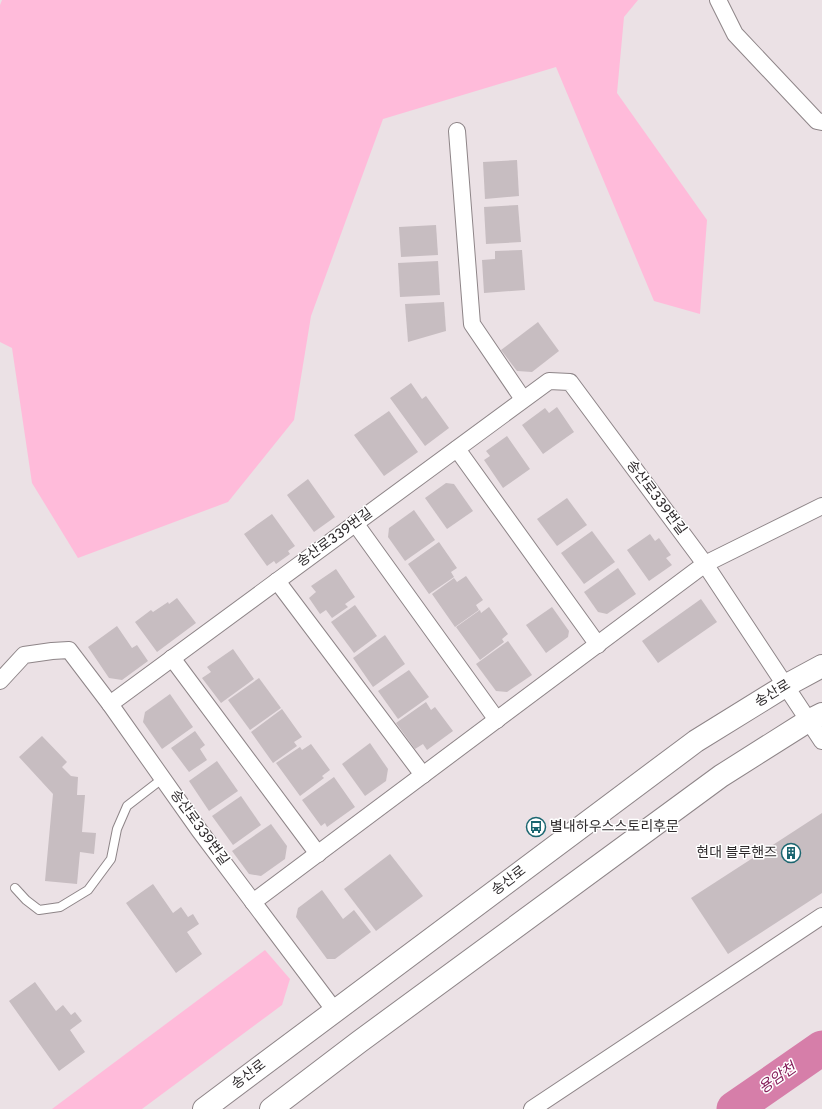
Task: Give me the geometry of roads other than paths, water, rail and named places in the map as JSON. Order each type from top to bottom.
[{"type":"street","points":[[718,0],[735,34],[817,121],[822,122]]},
{"type":"street","points":[[457,131],[472,324],[523,399]]},
{"type":"street","name":"송산로339번길","points":[[335,1011],[162,779],[110,704],[549,381],[570,382],[705,564],[785,686],[815,718],[822,741]]},
{"type":"street","points":[[457,449],[598,645]]},
{"type":"street","points":[[253,902],[705,564],[822,506]]},
{"type":"street","points":[[355,523],[497,720]]},
{"type":"street","points":[[277,581],[423,776]]},
{"type":"street","points":[[0,681],[24,654],[69,650],[110,704]]},
{"type":"street","points":[[172,658],[318,854]]},
{"type":"street","name":"송산로","points":[[204,1109],[696,741],[785,686],[822,666]]},
{"type":"street","points":[[271,1109],[359,1042],[721,776],[815,718]]},
{"type":"street","points":[[532,1109],[822,916]]},
{"type":"lane","points":[[15,888],[26,900],[39,910],[60,907],[88,890],[111,859],[117,829],[127,806],[162,779]]},
{"type":"waterway","name":"용암천","points":[[734,1109],[822,1048]]},
{"type":"place","name":"별내하우스스토리후문","points":[[536,827]]},
{"type":"place","name":"현대 블루핸즈","points":[[791,853]]}]
